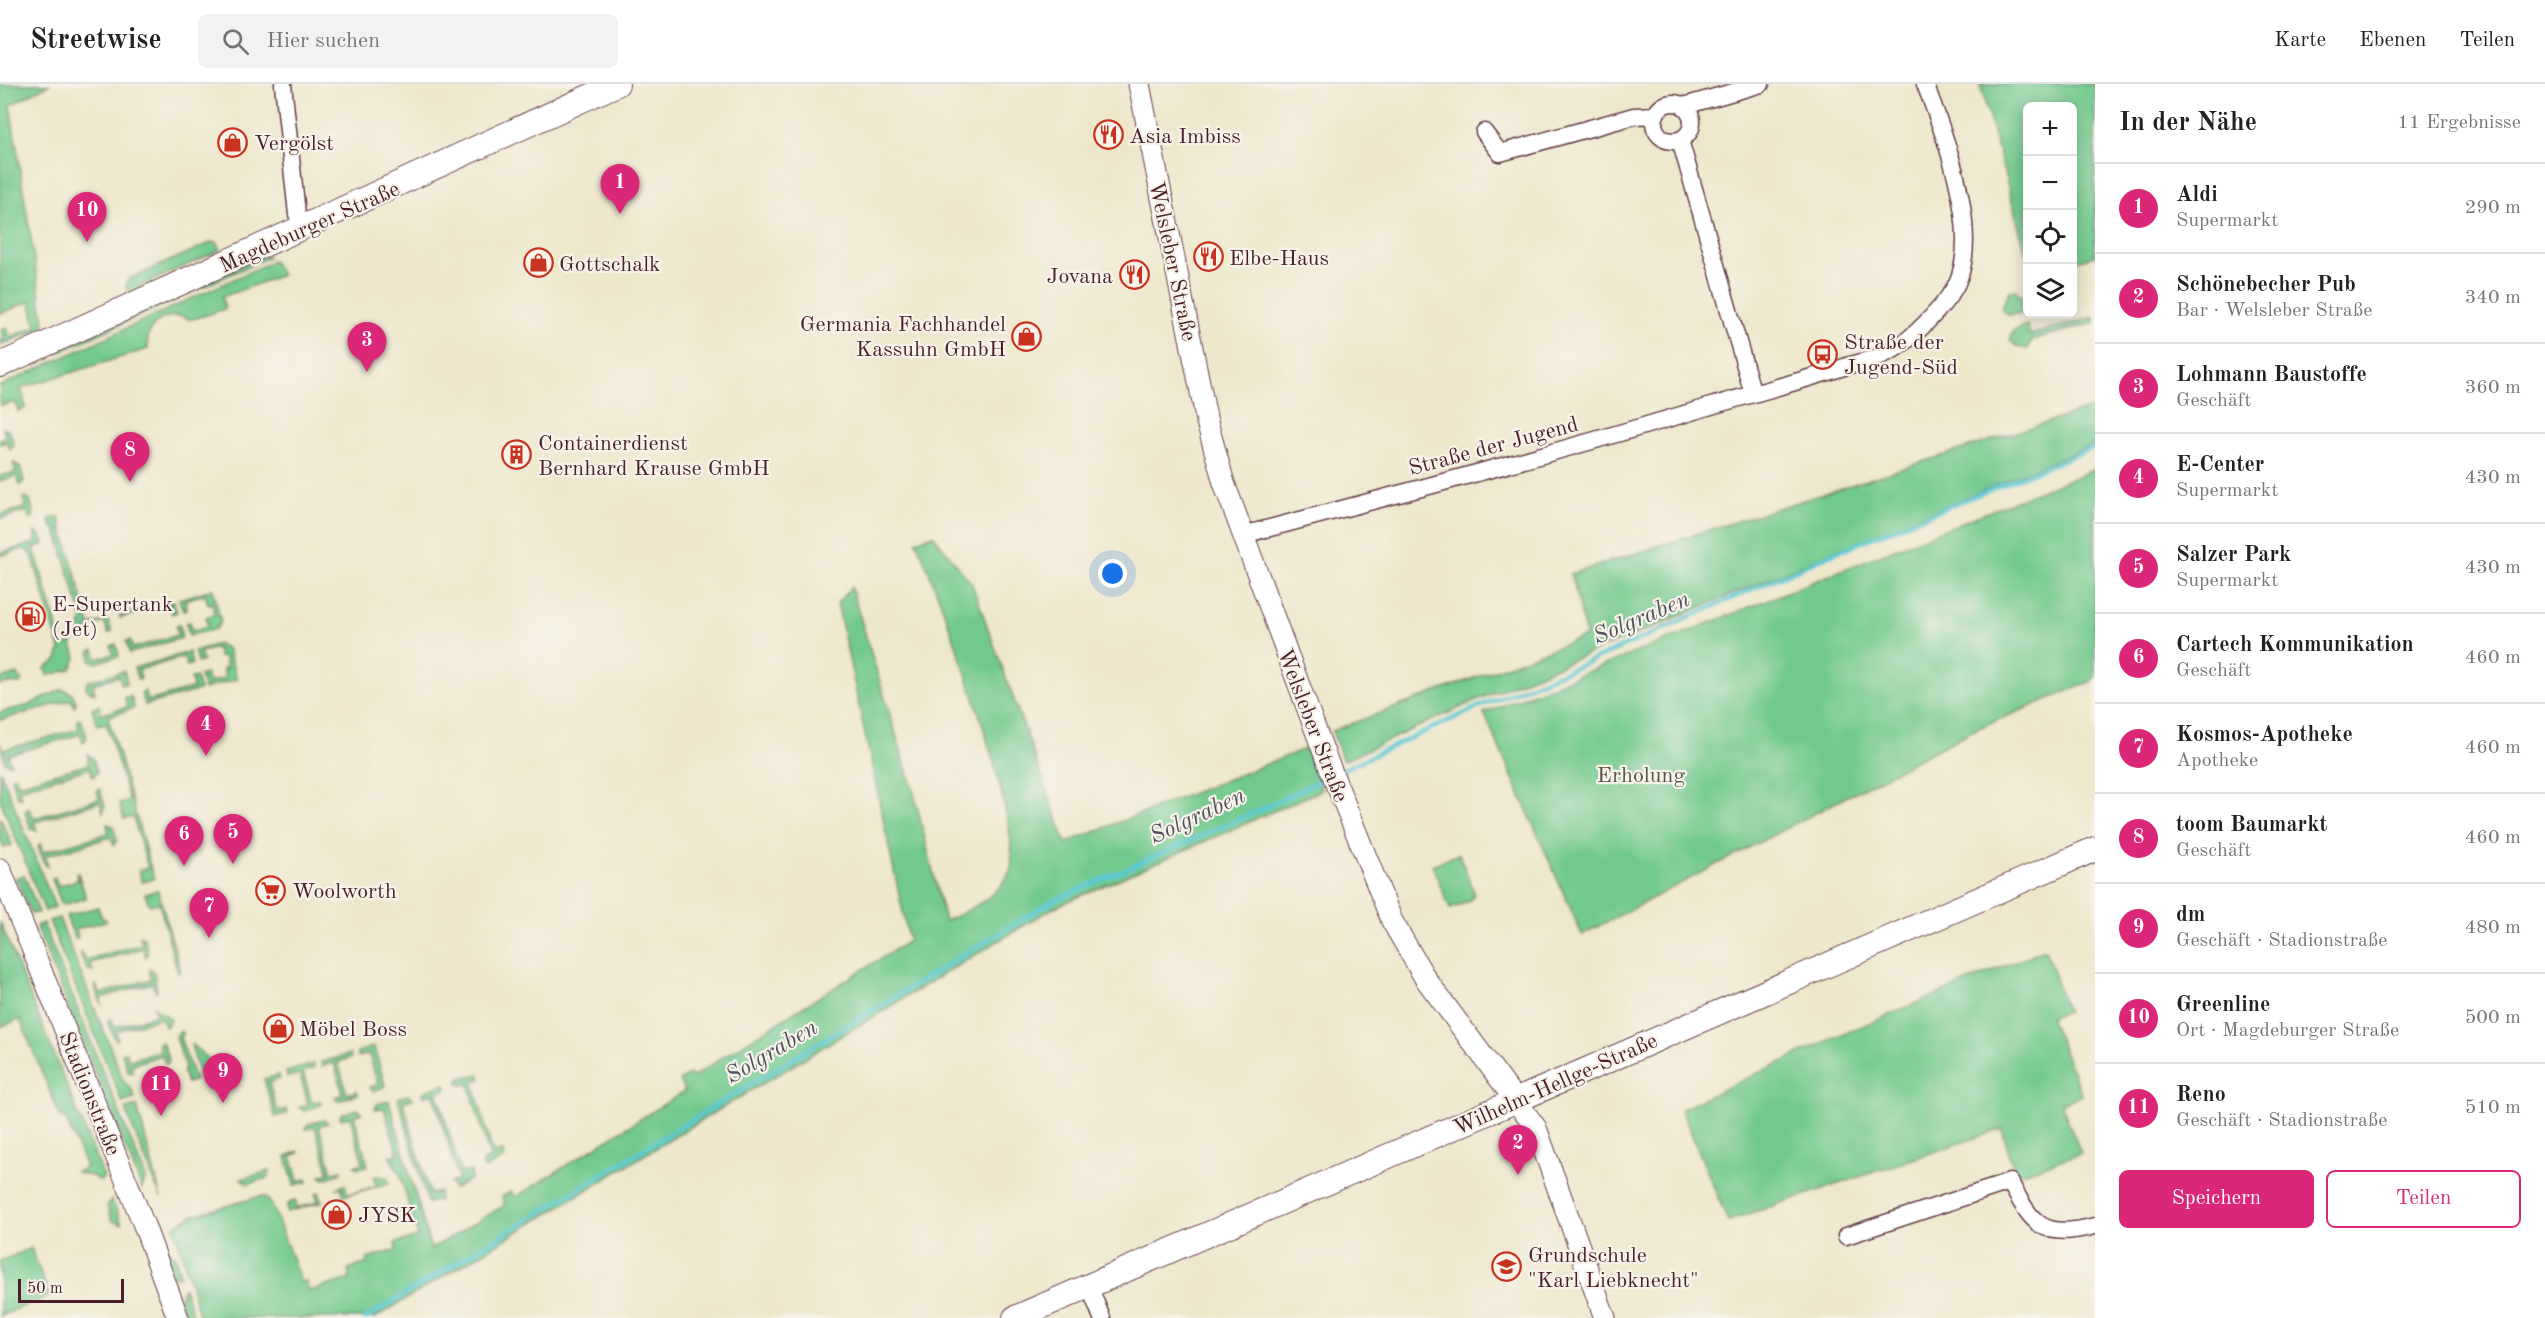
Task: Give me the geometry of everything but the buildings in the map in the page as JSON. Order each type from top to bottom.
[{"type":"main road","name":"Magdeburger Straße","points":[[0,365],[617,84]]},
{"type":"main road","name":"Wilhelm-Hellge-Straße","points":[[1015,1318],[2095,849]]},
{"type":"street","points":[[283,84],[297,214],[303,228]]},
{"type":"street","name":"Welsleber Straße","points":[[1139,84],[1207,422],[1224,483],[1333,776],[1392,921],[1425,978],[1536,1128],[1547,1153],[1605,1318]]},
{"type":"street","points":[[1684,106],[1691,118],[1690,132],[1680,140],[1665,140],[1654,126],[1659,109],[1671,103],[1684,106],[1761,84]]},
{"type":"street","name":"Straße der Jugend","points":[[1243,535],[1504,467],[1753,394],[1889,352],[1909,339],[1929,319],[1956,283],[1966,251],[1964,215],[1925,84]]},
{"type":"street","points":[[1484,132],[1500,153],[1634,116],[1656,115]]},
{"type":"street","points":[[1680,140],[1753,394]]},
{"type":"street","name":"Stadionstraße","points":[[0,869],[136,1204],[178,1318]]},
{"type":"street","points":[[1846,1236],[2010,1182],[2026,1212],[2046,1230],[2071,1232],[2095,1226]]},
{"type":"street","points":[[1089,1286],[1102,1318]]},
{"type":"green space","points":[[0,84],[50,84],[10,105],[45,328],[0,345],[0,341],[4,339],[1,330],[7,328],[10,337],[36,327],[30,301],[0,314]]},
{"type":"green space","points":[[1980,84],[2095,84],[2095,256],[2077,261],[2077,102],[2023,102],[2023,242]]},
{"type":"green space","points":[[212,242],[217,243],[220,250],[128,292],[126,286],[129,279]]},
{"type":"green space","points":[[263,255],[269,257],[0,379],[0,374]]},
{"type":"green space","points":[[273,261],[282,275],[222,297],[225,309],[192,319],[179,316],[165,318],[154,325],[151,330],[148,349],[21,388],[26,408],[18,411],[15,402],[0,406],[0,386]]},
{"type":"green space","points":[[2017,290],[2019,296],[2023,295],[2021,302],[2023,313],[2008,315],[2001,308],[2010,291]]},
{"type":"green space","points":[[2095,317],[2095,323],[2032,340],[2028,349],[2017,347],[2010,340],[2014,330],[2027,325],[2030,335]]},
{"type":"green space","points":[[2095,407],[2095,444],[1479,699],[1343,761],[1332,731],[1586,636],[1571,574]]},
{"type":"green space","points":[[3,428],[10,431],[14,446],[10,450],[7,442],[0,444],[0,439],[6,437]]},
{"type":"green space","points":[[13,463],[20,466],[24,481],[20,485],[17,476],[0,481],[0,476],[16,472]]},
{"type":"green space","name":"Erholung","points":[[2095,469],[2095,680],[1976,729],[1582,935],[1484,713]]},
{"type":"green space","points":[[26,497],[30,501],[34,515],[30,520],[27,511],[0,519],[0,515],[26,507],[23,498]]},
{"type":"green space","points":[[59,517],[90,625],[108,620],[112,632],[108,633],[104,622],[87,627],[90,638],[83,635],[80,626],[83,620],[56,530],[49,519]]},
{"type":"green space","points":[[34,533],[41,536],[44,544],[34,548],[63,645],[72,643],[76,658],[71,669],[50,675],[47,675],[45,668],[57,660],[60,649],[32,555],[24,549],[0,556],[0,553],[36,542]]},
{"type":"green space","points":[[933,535],[972,584],[1066,843],[1307,748],[1322,790],[1053,908],[375,1318],[200,1318],[174,1226],[191,1216],[261,1196],[266,1197],[272,1205],[301,1282],[306,1281],[309,1291],[350,1279],[348,1269],[368,1263],[367,1259],[396,1250],[395,1243],[418,1237],[400,1174],[389,1156],[398,1154],[384,1108],[375,1109],[377,1104],[389,1101],[431,1249],[505,1205],[502,1197],[511,1191],[516,1197],[685,1091],[679,1081],[690,1074],[693,1077],[909,941],[837,603],[851,587],[913,790],[945,921],[973,907],[998,889],[1009,873],[1011,850],[1006,811],[978,710],[916,541]]},
{"type":"green space","points":[[213,589],[221,622],[216,629],[189,635],[186,623],[190,622],[193,630],[208,626],[206,617],[215,614],[212,603],[208,604],[205,594],[185,600],[187,609],[183,611],[179,599]]},
{"type":"green space","points":[[174,601],[177,612],[172,614],[169,604],[120,618],[119,616]]},
{"type":"green space","points":[[180,625],[182,638],[130,653],[126,641],[130,640],[133,648],[178,635],[176,626]]},
{"type":"green space","points":[[116,644],[119,656],[97,663],[91,661],[90,651],[94,650],[97,659],[113,654],[111,646]]},
{"type":"green space","points":[[218,644],[227,648],[237,679],[204,689],[200,675],[206,674],[209,683],[225,678],[223,669],[227,667],[224,656],[219,657],[217,648],[200,652],[203,661],[198,663],[194,651]]},
{"type":"green space","points":[[189,652],[192,664],[187,666],[184,657],[139,670],[141,679],[138,680],[134,668]]},
{"type":"green space","points":[[124,671],[127,683],[122,685],[119,676],[93,684],[95,693],[88,691],[86,686],[88,681]]},
{"type":"green space","points":[[17,674],[22,679],[20,684],[0,685],[0,679]]},
{"type":"green space","points":[[196,677],[200,690],[145,705],[141,693],[145,691],[148,701],[193,688],[191,678]]},
{"type":"green space","points":[[62,689],[72,693],[76,701],[75,707],[71,700],[0,720],[0,712],[29,705]]},
{"type":"green space","points":[[131,696],[134,708],[108,717],[154,879],[142,882],[139,870],[148,868],[133,817],[124,819],[119,803],[129,800],[106,723],[97,725],[92,708],[99,706],[101,714],[127,707],[125,697]]},
{"type":"green space","points":[[81,719],[87,737],[85,741],[83,742],[81,734],[8,755],[11,764],[5,763],[0,743],[3,750],[79,729],[77,720]]},
{"type":"green space","points":[[87,754],[93,758],[97,772],[93,777],[90,768],[19,789],[21,798],[17,796],[11,779],[15,775],[18,784],[89,764]]},
{"type":"green space","points":[[0,770],[55,907],[45,911],[0,800]]},
{"type":"green space","points":[[100,789],[105,806],[103,812],[100,802],[34,822],[37,831],[31,829],[26,810],[30,809],[34,818],[99,799],[97,790]]},
{"type":"green space","points":[[0,817],[12,845],[4,848],[0,838]]},
{"type":"green space","points":[[107,824],[113,826],[117,840],[114,845],[111,837],[45,856],[48,866],[45,865],[38,847],[40,844],[43,852],[109,833]]},
{"type":"green space","points":[[1459,854],[1474,892],[1471,899],[1450,909],[1432,865]]},
{"type":"green space","points":[[76,873],[78,873],[86,898],[62,905],[52,879],[55,877],[58,886],[78,880]]},
{"type":"green space","points":[[24,875],[39,912],[31,914],[16,878]]},
{"type":"green space","points":[[158,890],[181,972],[178,973],[159,903],[149,905],[145,894]]},
{"type":"green space","points":[[98,907],[101,916],[107,921],[76,929],[78,938],[75,939],[66,916]]},
{"type":"green space","points":[[59,918],[124,1082],[131,1088],[135,1098],[122,1102],[49,921]]},
{"type":"green space","points":[[0,922],[104,1177],[100,1181],[95,1177],[76,1172],[86,1167],[65,1117],[61,1119],[20,1019],[0,1027]]},
{"type":"green space","points":[[43,923],[146,1178],[142,1189],[36,926]]},
{"type":"green space","points":[[140,936],[144,938],[148,952],[146,957],[143,948],[90,963],[93,972],[87,970],[80,952],[85,960],[142,944]]},
{"type":"green space","points":[[2045,949],[2067,1012],[2050,1017],[2082,1095],[2061,1103],[2081,1153],[2015,1174],[2002,1129],[1728,1221],[1681,1109],[1829,1040]]},
{"type":"green space","points":[[149,970],[154,972],[156,992],[152,983],[101,998],[102,1006],[96,985],[100,994],[151,979]]},
{"type":"green space","points":[[154,1007],[171,1019],[167,1026],[165,1027],[161,1018],[116,1031],[118,1040],[115,1039],[108,1023],[109,1019],[111,1018],[115,1027],[156,1015]]},
{"type":"green space","points":[[180,1031],[183,1033],[180,1037],[195,1080],[187,1083],[176,1036]]},
{"type":"green space","points":[[162,1042],[168,1063],[165,1064],[162,1055],[131,1065],[133,1073],[128,1072],[122,1053],[126,1052],[129,1060],[160,1051],[158,1043]]},
{"type":"green space","points":[[191,1044],[216,1065],[222,1058],[224,1060],[219,1067],[223,1084],[209,1088],[206,1078],[200,1079]]},
{"type":"green space","points":[[374,1047],[385,1085],[373,1091],[369,1087],[378,1085],[369,1054],[358,1057],[357,1052]]},
{"type":"green space","points":[[350,1054],[351,1058],[338,1062],[347,1094],[357,1091],[358,1094],[338,1101],[335,1097],[343,1094],[334,1063],[322,1066],[321,1062]]},
{"type":"green space","points":[[313,1064],[314,1068],[303,1072],[312,1103],[321,1101],[321,1105],[304,1111],[299,1107],[308,1104],[300,1074],[287,1077],[286,1072]]},
{"type":"green space","points":[[479,1074],[481,1079],[473,1082],[493,1153],[503,1151],[504,1158],[485,1169],[483,1162],[490,1158],[469,1084],[461,1085],[458,1082],[461,1078]]},
{"type":"green space","points":[[279,1075],[280,1079],[269,1083],[277,1111],[286,1109],[288,1113],[275,1117],[264,1079]]},
{"type":"green space","points":[[444,1084],[447,1089],[437,1092],[461,1173],[471,1171],[471,1179],[454,1189],[450,1183],[459,1180],[433,1093],[424,1096],[423,1092]]},
{"type":"green space","points":[[408,1095],[413,1099],[403,1102],[430,1194],[439,1192],[439,1200],[428,1203],[398,1098]]},
{"type":"green space","points":[[137,1106],[161,1198],[125,1109]]},
{"type":"green space","points":[[358,1109],[362,1113],[354,1116],[368,1166],[358,1168],[354,1166],[363,1163],[350,1117],[341,1119],[340,1117],[342,1114]]},
{"type":"green space","points":[[324,1120],[328,1123],[319,1126],[332,1172],[342,1170],[340,1174],[324,1179],[320,1176],[329,1173],[315,1127],[306,1129],[306,1127],[308,1124]]},
{"type":"green space","points":[[298,1151],[299,1153],[291,1156],[298,1181],[307,1179],[308,1182],[294,1185],[286,1157]]},
{"type":"green space","points":[[270,1171],[267,1178],[248,1184],[241,1179]]},
{"type":"green space","points":[[374,1177],[387,1178],[389,1183],[344,1196],[341,1187],[336,1188],[345,1185],[348,1194],[376,1186]]},
{"type":"green space","points":[[321,1192],[319,1193],[322,1202],[287,1212],[287,1205],[295,1200],[297,1208],[318,1202],[316,1193]]},
{"type":"green space","points":[[112,1200],[122,1224],[112,1221],[107,1206]]},
{"type":"green space","points":[[31,1248],[50,1296],[0,1316],[0,1261]]},
{"type":"green space","points":[[166,1251],[175,1255],[180,1276],[176,1277],[172,1274]]},
{"type":"green space","points":[[184,1288],[194,1318],[186,1318],[179,1299]]},
{"type":"waterway","name":"Solgraben","points":[[1337,772],[1485,704],[1577,667],[1832,554],[2095,447]]},
{"type":"waterway","name":"Solgraben","points":[[366,1318],[1051,902],[1260,810],[1327,777]]},
{"type":"place","name":"Asia Imbiss","points":[[1108,135]]},
{"type":"place","name":"Vergölst","points":[[233,142]]},
{"type":"place","name":"Aldi","points":[[620,214]]},
{"type":"place","name":"Greenline","points":[[87,242]]},
{"type":"place","name":"Elbe-Haus","points":[[1208,257]]},
{"type":"place","name":"Gottschalk","points":[[538,263]]},
{"type":"place","name":"Jovana","points":[[1134,275]]},
{"type":"place","name":"Germania Fachhandel Kassuhn GmbH","points":[[1027,336]]},
{"type":"place","name":"Straße der Jugend-Süd","points":[[1823,354]]},
{"type":"place","name":"Lohmann Baustoffe","points":[[367,372]]},
{"type":"place","name":"Containerdienst Bernhard Krause GmbH","points":[[517,455]]},
{"type":"place","name":"toom Baumarkt","points":[[130,482]]},
{"type":"place","name":"E-Supertank (Jet)","points":[[31,616]]},
{"type":"place","name":"E-Center","points":[[206,756]]},
{"type":"place","name":"Salzer Park","points":[[233,864]]},
{"type":"place","name":"Cartech Kommunikation","points":[[184,866]]},
{"type":"place","name":"Woolworth","points":[[271,890]]},
{"type":"place","name":"Kosmos-Apotheke","points":[[209,938]]},
{"type":"place","name":"Möbel Boss","points":[[278,1028]]},
{"type":"place","name":"dm","points":[[223,1103]]},
{"type":"place","name":"Reno","points":[[161,1116]]},
{"type":"place","name":"Schönebecher Pub","points":[[1518,1175]]},
{"type":"place","name":"JYSK","points":[[337,1214]]},
{"type":"place","name":"Grundschule \"Karl Liebknecht\"","points":[[1507,1267]]}]
